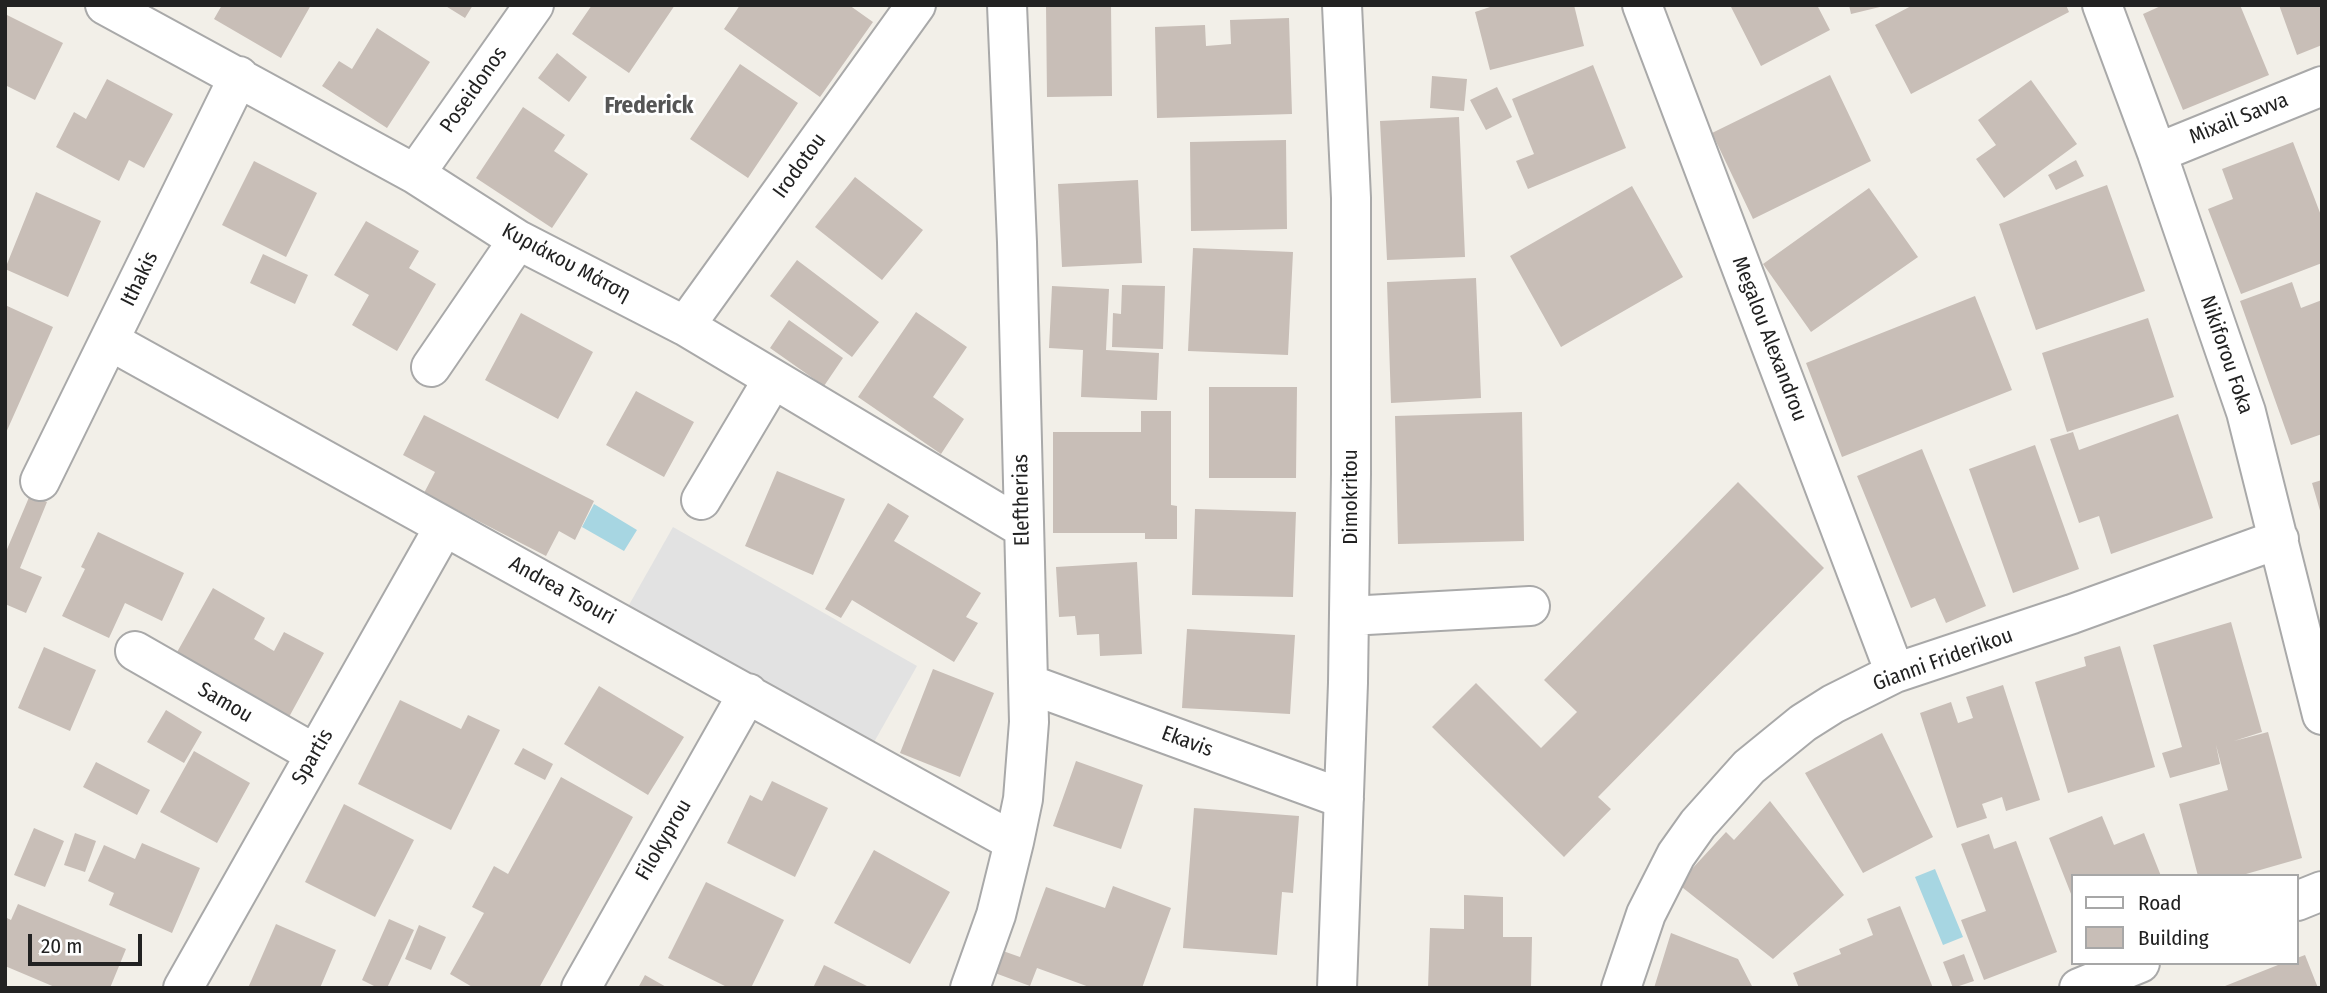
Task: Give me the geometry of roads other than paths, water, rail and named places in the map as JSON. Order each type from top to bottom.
[{"type":"street","name":"Poseidonos","points":[[415,174],[534,5]]},
{"type":"street","name":"Irodotou","points":[[685,326],[916,5]]},
{"type":"street","name":"Eleftherias","points":[[970,988],[996,915],[1023,799],[1030,684],[1023,528],[1017,228],[1007,5]]},
{"type":"street","name":"Dimokritou","points":[[1337,988],[1349,616],[1351,198],[1342,5]]},
{"type":"street","name":"Megalou Alexandrou","points":[[1642,5],[1895,673]]},
{"type":"street","name":"Nikiforou Foka","points":[[2102,5],[2157,153],[2246,412],[2279,539],[2313,642],[2322,715]]},
{"type":"street","name":"Κυριάκου Μάτση","points":[[129,11],[415,174],[518,240],[685,326],[1023,528]]},
{"type":"street","name":"Ithakis","points":[[40,481],[239,76]]},
{"type":"street","name":"Mixail Savva","points":[[2157,153],[2322,86]]},
{"type":"street","points":[[431,368],[518,240]]},
{"type":"street","name":"Andrea Tsouri","points":[[110,341],[1014,842]]},
{"type":"street","points":[[701,500],[774,380]]},
{"type":"street","name":"Spartis","points":[[183,988],[444,527]]},
{"type":"street","name":"Gianni Friderikou","points":[[1621,988],[1633,948],[1660,884],[1698,824],[1749,767],[1803,723],[1833,704],[1895,673],[2072,614],[2279,539]]},
{"type":"street","points":[[1349,616],[1530,606]]},
{"type":"street","name":"Samou","points":[[135,651],[315,754]]},
{"type":"street","name":"Ekavis","points":[[1030,684],[1344,799]]},
{"type":"street","name":"Filokyprou","points":[[581,988],[748,693]]},
{"type":"street","points":[[2299,900],[2322,891]]},
{"type":"street","points":[[2079,988],[2135,965]]},
{"type":"water","points":[[594,504],[637,530],[624,551],[582,527]]},
{"type":"water","points":[[1935,869],[1963,937],[1943,945],[1915,877]]},
{"type":"district","name":"Frederick","points":[[649,107]]}]
